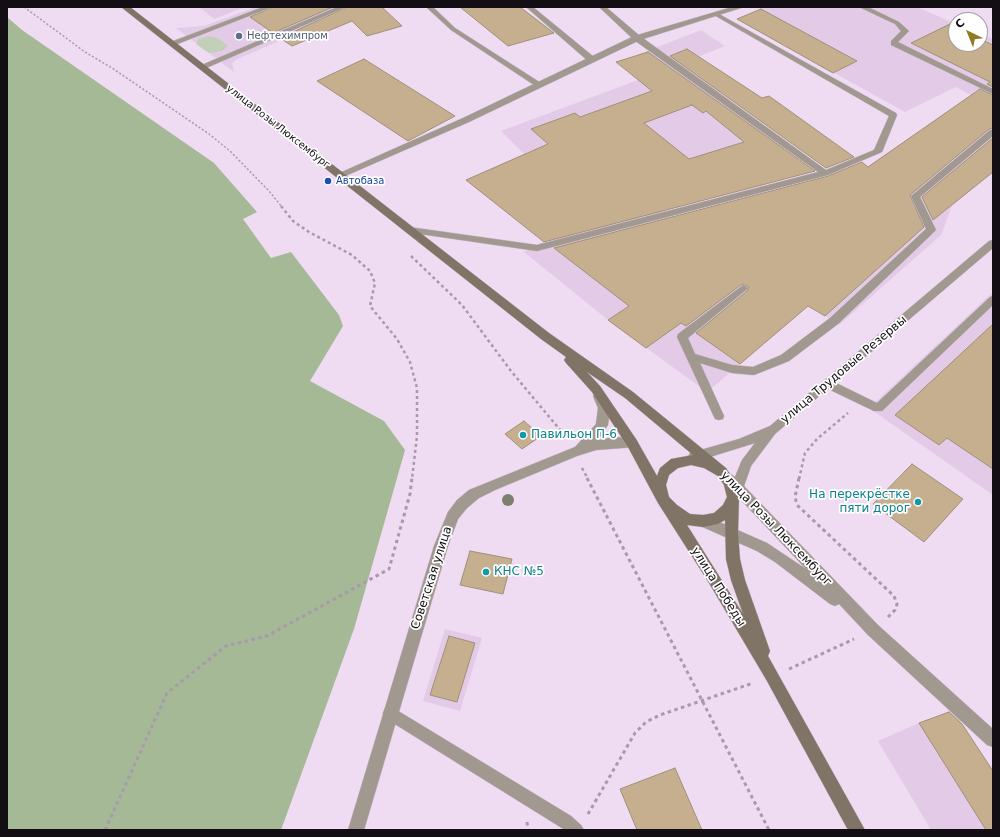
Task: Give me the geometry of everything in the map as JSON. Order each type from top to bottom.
[{"type":"street","name":"улица Розы Люксембург","points":[[125,7],[545,336],[629,395],[722,472],[735,492],[873,630],[993,739]]},
{"type":"street","points":[[340,175],[466,120],[591,59],[638,38],[740,7]]},
{"type":"street","name":"улица Трудовые Резервы","points":[[675,463],[742,443],[774,429],[991,247]]},
{"type":"street","name":"улица Розы Люксембург","points":[[545,336],[572,362],[596,389],[632,443],[663,499]]},
{"type":"street","points":[[574,452],[589,442],[602,425],[604,408],[596,389]]},
{"type":"street","points":[[703,521],[718,518],[728,509],[746,464],[774,429]]},
{"type":"street","name":"Советская улица","points":[[356,830],[441,546],[453,516],[462,504],[474,494],[490,486],[574,452],[596,445],[615,442],[632,443]]},
{"type":"street","points":[[722,472],[707,463],[691,460],[675,463],[664,472],[660,485],[663,499],[672,509],[687,519],[703,521],[731,533],[780,558],[873,630]]},
{"type":"street","name":"улица Победы","points":[[735,492],[731,533],[738,580],[772,676]]},
{"type":"street","name":"улица Победы","points":[[663,499],[714,579],[772,676],[856,830]]},
{"type":"lane","points":[[172,43],[270,7]]},
{"type":"lane","points":[[201,66],[342,7]]},
{"type":"lane","points":[[429,7],[453,29],[540,85]]},
{"type":"lane","points":[[529,7],[591,59]]},
{"type":"lane","points":[[602,7],[638,38],[825,173]]},
{"type":"lane","points":[[862,7],[896,23],[905,31],[894,43],[993,92]]},
{"type":"lane","points":[[409,230],[537,248],[825,173],[878,152],[893,114],[717,15]]},
{"type":"lane","points":[[691,357],[732,369],[754,371],[785,358],[834,321],[931,230],[915,196],[993,132]]},
{"type":"lane","points":[[719,416],[682,337],[743,288]]},
{"type":"lane","points":[[828,384],[878,408],[993,299]]},
{"type":"lane","points":[[390,713],[523,796],[566,820],[576,830]]},
{"type":"path","points":[[24,7],[85,52],[112,68],[209,134],[230,151],[269,191],[293,221],[309,232],[352,255],[370,271],[375,283],[370,306],[397,339],[410,362],[417,388],[417,436],[410,494],[389,569],[267,636],[226,646],[167,694],[105,830]]},
{"type":"path","points":[[408,253],[462,305],[511,371],[567,437],[769,830]]},
{"type":"shaded area","points":[[199,7],[245,7],[214,19]]},
{"type":"shaded area","name":"Нефтехимпром","points":[[256,7],[360,7],[237,59],[232,63],[234,72],[176,28],[204,26]]},
{"type":"shaded area","points":[[766,7],[917,7],[948,21],[948,52],[988,52],[988,37],[993,39],[993,172],[952,206],[941,235],[839,325],[825,316],[814,189],[828,175],[860,172],[971,95],[956,87],[905,112],[737,19]]},
{"type":"shaded area","points":[[701,30],[725,46],[698,57],[740,84],[712,96],[735,110],[804,164],[662,209],[757,286],[803,311],[707,392],[608,320],[524,252],[544,241],[465,180],[524,154],[501,131],[638,80],[627,71],[643,65],[632,57]]},
{"type":"shaded area","points":[[993,292],[993,495],[869,408]]},
{"type":"shaded area","points":[[445,629],[482,638],[460,711],[423,701]]},
{"type":"shaded area","points":[[953,710],[993,771],[993,830],[931,830],[878,741]]},
{"type":"green space","points":[[7,17],[22,30],[214,163],[257,212],[243,219],[271,258],[291,252],[339,315],[343,326],[310,381],[384,421],[405,450],[354,629],[281,830],[7,830]]},
{"type":"green space","points":[[209,36],[218,38],[227,45],[227,47],[222,51],[209,53],[196,44],[198,39]]},
{"type":"building","points":[[273,7],[333,7],[273,33],[250,17]]},
{"type":"building","points":[[347,7],[384,7],[383,8],[402,26],[367,36],[352,21],[292,46],[280,38]]},
{"type":"building","points":[[460,7],[520,7],[554,33],[508,46]]},
{"type":"building","points":[[761,9],[857,61],[833,73],[737,19]]},
{"type":"building","points":[[948,25],[948,52],[988,52],[988,43],[993,45],[993,87],[987,84],[990,82],[911,43]]},
{"type":"building","points":[[687,49],[762,98],[769,96],[854,157],[826,168],[670,56]]},
{"type":"building","points":[[648,52],[815,171],[544,242],[466,180],[548,144],[531,129],[575,113],[580,117],[652,91],[616,62]],"holes":[[[692,105],[703,113],[706,111],[744,142],[689,159],[644,123]]]},
{"type":"building","points":[[364,59],[455,116],[408,141],[317,81]]},
{"type":"building","points":[[980,89],[993,95],[993,128],[989,129],[910,195],[924,227],[825,316],[808,306],[740,364],[696,333],[747,291],[749,287],[742,284],[686,326],[681,323],[646,348],[608,320],[629,306],[554,248],[828,176],[862,162],[868,167]]},
{"type":"building","points":[[993,138],[993,172],[933,220],[922,197]]},
{"type":"building","points":[[993,324],[993,469],[947,438],[939,445],[895,415]]},
{"type":"building","name":"Павильон П-6","points":[[524,421],[541,436],[522,449],[505,434]]},
{"type":"building","name":"На перекрёстке пяти дорог","points":[[912,464],[963,499],[924,542],[873,504]]},
{"type":"building","name":"КНС №5","points":[[470,551],[512,559],[503,594],[460,585]]},
{"type":"building","points":[[449,636],[475,643],[457,702],[430,695]]},
{"type":"building","points":[[949,712],[962,724],[993,771],[993,830],[986,830],[919,723]]},
{"type":"building","points":[[675,768],[702,830],[637,830],[620,789]]},
{"type":"place","name":"Нефтехимпром","points":[[239,36]]},
{"type":"place","name":"Автобаза","points":[[328,181]]},
{"type":"place","name":"Павильон П-6","points":[[523,435]]},
{"type":"place","name":"На перекрёстке пяти дорог","points":[[918,502]]},
{"type":"place","name":"КНС №5","points":[[486,572]]}]
